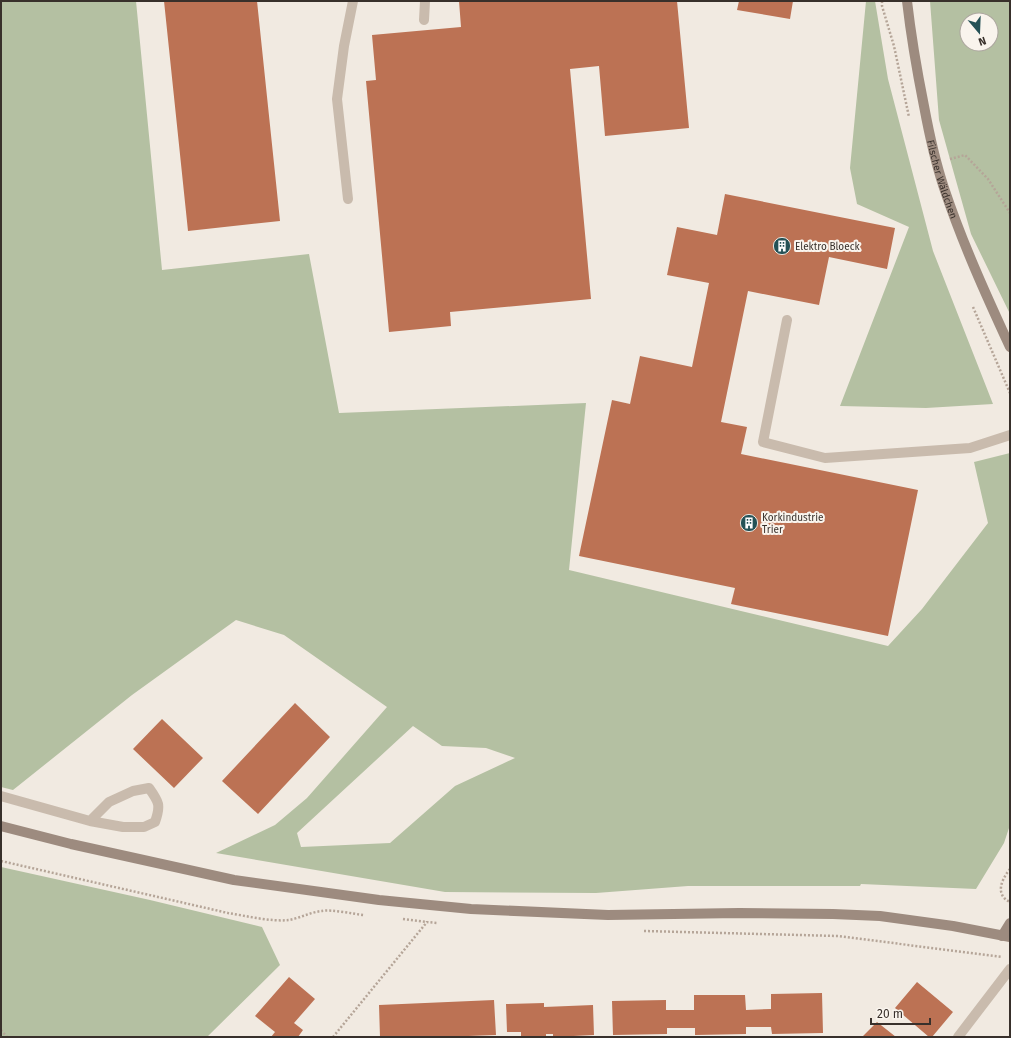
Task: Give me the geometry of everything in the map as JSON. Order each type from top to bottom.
[{"type":"main road","name":"Filscher Wäldchen","points":[[907,1],[919,84],[938,168],[953,213],[1010,348]]},
{"type":"main road","points":[[1,826],[71,844],[234,880],[379,900],[471,909],[608,915],[746,913],[880,916],[953,926],[1006,936],[1010,923]]},
{"type":"street","points":[[348,199],[338,99],[344,46],[353,1]]},
{"type":"street","points":[[424,1],[424,20]]},
{"type":"street","points":[[787,320],[763,442],[825,458],[970,448],[1010,435]]},
{"type":"street","points":[[1,796],[90,821],[123,827],[144,827],[155,822],[159,812],[157,800],[149,788],[133,791],[109,802],[90,821]]},
{"type":"street","points":[[958,1037],[1010,969]]},
{"type":"path","points":[[965,155],[988,179],[1010,213]]},
{"type":"path","points":[[1,861],[256,918],[288,920],[324,910]]},
{"type":"path","points":[[1010,869],[1004,879],[1001,889],[1001,894],[1005,900],[1010,902]]},
{"type":"path","points":[[333,1037],[427,922],[442,923]]},
{"type":"path","points":[[638,931],[838,936],[1002,958]]},
{"type":"path","points":[[1,1030],[7,1037]]},
{"type":"green space","points":[[1,1],[136,1],[162,270],[309,254],[339,413],[586,403],[569,570],[888,646],[922,609],[988,523],[974,462],[1010,453],[1010,825],[1004,843],[976,889],[861,884],[860,886],[688,886],[596,893],[445,892],[216,853],[275,825],[307,798],[387,707],[284,635],[236,620],[132,695],[13,790],[1,787]],"holes":[[[413,726],[442,746],[486,748],[515,758],[455,786],[390,843],[301,847],[297,833]]]},
{"type":"green space","points":[[866,1],[875,1],[888,79],[933,251],[993,404],[926,408],[840,406],[909,227],[857,204],[850,168]]},
{"type":"green space","points":[[930,1],[1010,1],[1010,314],[971,234],[939,120]]},
{"type":"green space","points":[[1,867],[150,900],[262,927],[280,965],[207,1037],[1,1037]]},
{"type":"building","points":[[164,1],[257,1],[280,221],[188,231]]},
{"type":"building","points":[[459,1],[677,1],[689,128],[605,136],[599,66],[570,69],[591,299],[450,312],[451,326],[389,332],[366,81],[376,80],[372,35],[461,27]]},
{"type":"building","points":[[739,1],[793,1],[790,19],[737,10]]},
{"type":"building","name":"Korkindustrie Trier","points":[[725,194],[895,228],[887,269],[829,257],[819,305],[748,291],[721,422],[747,427],[741,454],[918,490],[888,636],[731,604],[735,588],[579,556],[612,400],[630,404],[640,356],[692,367],[709,283],[667,275],[677,227],[717,235]]},
{"type":"building","points":[[295,703],[330,737],[258,814],[222,781]]},
{"type":"building","points":[[162,719],[203,758],[174,788],[133,749]]},
{"type":"building","points":[[289,977],[315,999],[294,1023],[303,1030],[298,1037],[271,1037],[275,1032],[255,1016]]},
{"type":"building","points":[[917,982],[953,1012],[932,1037],[929,1037],[895,1008]]},
{"type":"building","points":[[822,993],[823,1033],[772,1034],[771,1027],[746,1027],[746,1034],[695,1035],[695,1028],[667,1028],[667,1034],[613,1035],[612,1001],[666,1000],[666,1010],[694,1010],[694,995],[745,995],[746,1010],[771,1009],[771,994]]},
{"type":"building","points":[[494,1000],[496,1035],[380,1037],[379,1005]]},
{"type":"building","points":[[544,1003],[544,1007],[593,1005],[594,1035],[553,1037],[553,1034],[546,1034],[546,1037],[521,1037],[521,1032],[507,1032],[506,1004]]},
{"type":"building","points":[[877,1022],[896,1037],[862,1037]]},
{"type":"place","name":"Elektro Bloeck","points":[[782,246]]},
{"type":"place","name":"Korkindustrie Trier","points":[[749,523]]}]
